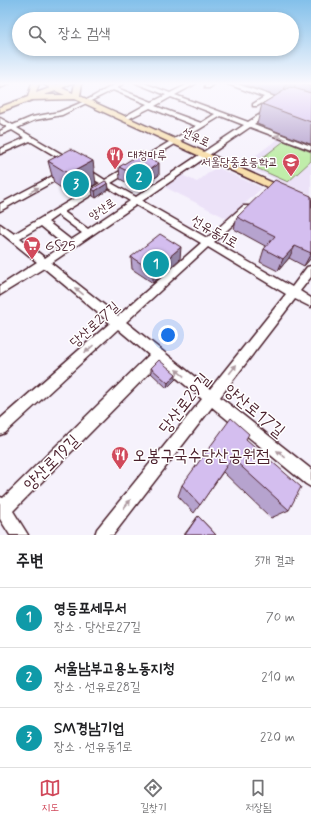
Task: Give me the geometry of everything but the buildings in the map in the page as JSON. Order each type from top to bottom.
[{"type":"main road","name":"선유로","points":[[101,108],[311,204]]},
{"type":"street","points":[[0,132],[34,118],[60,114],[74,108]]},
{"type":"street","points":[[124,118],[146,108]]},
{"type":"street","points":[[155,108],[200,125]]},
{"type":"street","points":[[203,108],[311,148]]},
{"type":"street","points":[[264,108],[270,110]]},
{"type":"street","name":"양산로","points":[[0,291],[71,245],[273,108]]},
{"type":"street","points":[[14,238],[220,114]]},
{"type":"street","name":"선유동1로","points":[[0,120],[135,201],[311,303]]},
{"type":"street","points":[[0,152],[31,138]]},
{"type":"street","points":[[0,208],[77,166]]},
{"type":"street","points":[[208,243],[271,186]]},
{"type":"street","name":"양산로","points":[[58,211],[88,233]]},
{"type":"street","points":[[41,221],[71,245]]},
{"type":"street","name":"양산로17길","points":[[0,227],[311,479]]},
{"type":"street","name":"당산로27길","points":[[0,428],[208,243]]},
{"type":"street","points":[[293,292],[311,270]]},
{"type":"street","name":"당산로29길","points":[[103,535],[293,292]]},
{"type":"street","name":"양산로19길","points":[[20,535],[2,507],[158,355]]},
{"type":"shaded area","name":"서울당중초등학교","points":[[279,138],[311,150],[311,195],[243,165]]},
{"type":"shaded area","points":[[216,167],[262,188],[228,219],[165,187],[182,175],[197,182]]},
{"type":"green space","name":"서울당중초등학교","points":[[284,141],[311,152],[311,161],[288,182],[252,166]]},
{"type":"place","name":"대청마루","points":[[115,170]]},
{"type":"place","name":"서울남부고용노동지청","points":[[139,177]]},
{"type":"place","name":"서울당중초등학교","points":[[291,177]]},
{"type":"place","name":"SM경남기업","points":[[76,184]]},
{"type":"place","name":"GS25","points":[[32,260]]},
{"type":"place","name":"영등포세무서","points":[[156,264]]},
{"type":"place","name":"오봉구국수당산공원점","points":[[120,470]]}]
